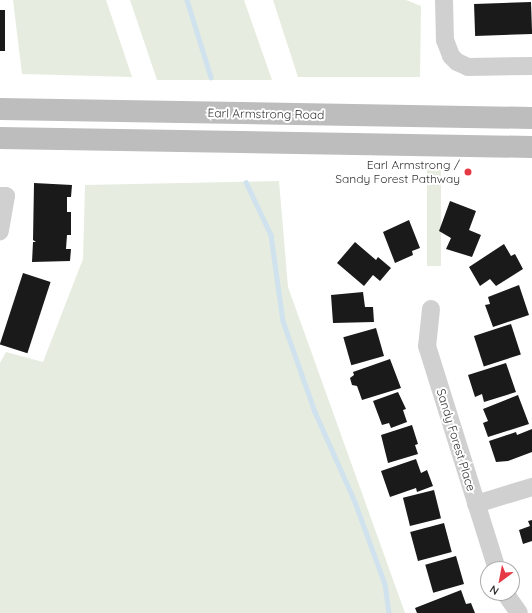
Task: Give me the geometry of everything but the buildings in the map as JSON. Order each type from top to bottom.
[{"type":"main road","name":"Earl Armstrong Road","points":[[0,109],[532,118]]},
{"type":"main road","points":[[0,138],[532,147]]},
{"type":"street","points":[[444,0],[445,40],[451,56],[458,62],[468,66],[532,66]]},
{"type":"street","points":[[0,196],[6,196],[0,231]]},
{"type":"street","name":"Sandy Forest Place","points":[[431,309],[427,346],[494,561]]},
{"type":"street","points":[[476,504],[532,488]]},
{"type":"street","points":[[511,601],[519,613]]},
{"type":"shaded area","points":[[13,0],[106,0],[132,77],[22,74]]},
{"type":"shaded area","points":[[130,0],[244,0],[272,80],[157,80]]},
{"type":"shaded area","points":[[273,0],[406,0],[421,6],[420,77],[298,77]]},
{"type":"shaded area","points":[[427,167],[441,167],[441,266],[427,266]]},
{"type":"shaded area","points":[[279,181],[288,287],[405,613],[0,613],[0,363],[6,352],[43,362],[83,259],[85,185]]},
{"type":"waterway","points":[[187,0],[211,77]]},
{"type":"waterway","points":[[246,182],[271,235],[283,321],[315,412],[355,502],[385,584],[389,613]]},
{"type":"place","name":"Earl Armstrong / Sandy Forest Pathway","points":[[468,172]]}]
